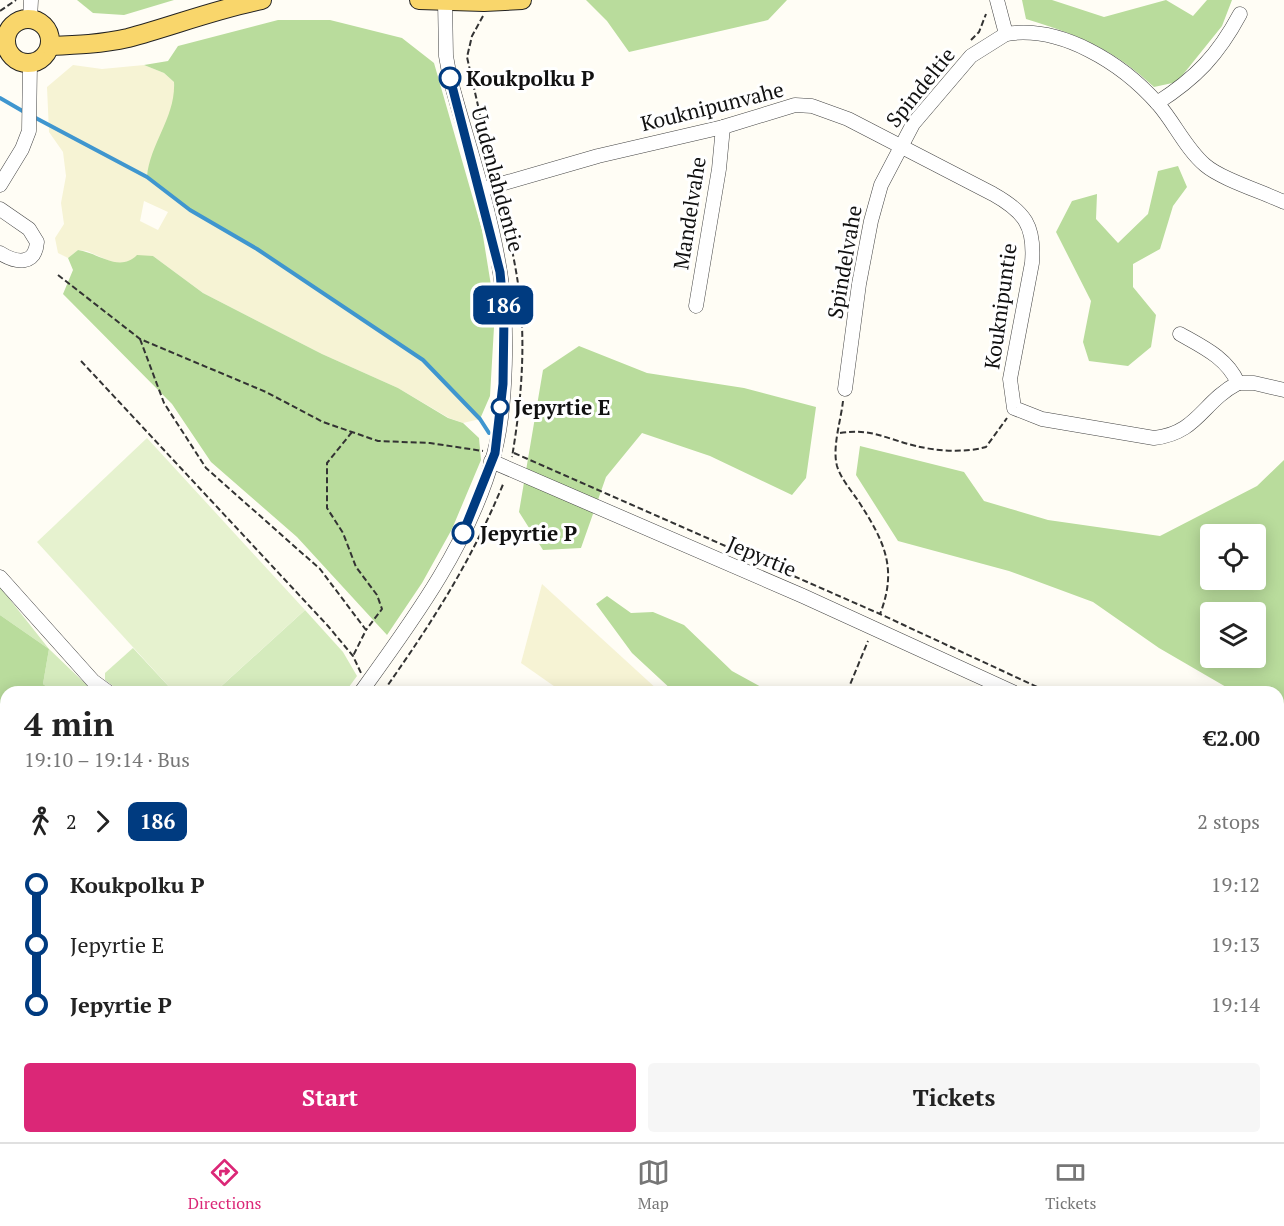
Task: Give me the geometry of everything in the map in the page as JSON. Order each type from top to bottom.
[{"type":"main road","points":[[50,46],[84,45],[130,37],[233,6],[262,0]]},
{"type":"main road","points":[[419,0],[484,2],[522,0]]},
{"type":"main road","points":[[30,19],[37,20],[47,28],[50,46],[44,57],[30,64],[21,63],[10,55],[3,38],[13,24],[30,19]]},
{"type":"street","points":[[30,19],[31,0]]},
{"type":"street","points":[[997,0],[1006,34],[1026,31],[1064,40],[1128,75],[1157,103],[1205,166],[1284,202]]},
{"type":"street","name":"Uudenlahdentie","points":[[365,686],[447,565],[472,513],[493,457],[503,384],[504,316],[500,272],[450,78],[446,56],[445,1]]},
{"type":"street","points":[[1157,103],[1186,85],[1223,46],[1240,15]]},
{"type":"street","name":"Spindeltie","points":[[899,147],[913,124],[971,56],[1006,34]]},
{"type":"street","points":[[0,185],[22,149],[29,130],[30,64]]},
{"type":"street","name":"Kouknipunvahe","points":[[480,190],[598,156],[723,127],[795,105],[813,106],[849,119],[899,147]]},
{"type":"street","name":"Mandelvahe","points":[[696,306],[719,170],[723,127]]},
{"type":"street","name":"Spindelvahe","points":[[845,389],[871,221],[881,184],[899,147]]},
{"type":"street","name":"Kouknipuntie","points":[[899,147],[1014,206],[1029,224],[1033,246],[1032,263],[1010,378],[1014,408]]},
{"type":"street","points":[[0,209],[29,230],[37,242],[32,257],[26,261],[11,260],[0,253]]},
{"type":"street","points":[[1180,334],[1218,356],[1232,370],[1238,384]]},
{"type":"street","points":[[1014,408],[1042,419],[1154,438],[1172,436],[1190,426],[1220,393],[1238,384],[1254,383],[1284,390]]},
{"type":"street","name":"Jepyrtie","points":[[493,457],[510,469],[874,628],[1000,686]]},
{"type":"street","points":[[0,577],[100,686]]},
{"type":"path","points":[[0,11],[16,0]]},
{"type":"path","points":[[386,686],[457,582],[473,553],[510,469],[513,453],[522,352],[521,310],[513,254],[467,57],[472,36],[484,15],[484,2]]},
{"type":"path","points":[[58,275],[140,339],[266,392],[323,422],[378,441],[430,443],[493,457]]},
{"type":"path","points":[[140,339],[164,403],[206,468],[320,569],[366,630]]},
{"type":"path","points":[[81,361],[257,548],[353,656],[365,686]]},
{"type":"path","points":[[845,389],[837,465],[879,537],[888,558],[890,576],[880,614],[850,686]]},
{"type":"path","points":[[840,433],[859,430],[880,433],[917,446],[958,450],[980,449],[986,447],[1014,408]]},
{"type":"path","points":[[352,432],[327,463],[327,508],[343,533],[357,567],[377,595],[382,609],[366,630],[353,656]]},
{"type":"path","points":[[513,453],[880,614],[1035,686]]},
{"type":"shaded area","points":[[73,65],[102,69],[144,65],[164,73],[174,82],[175,98],[147,177],[190,210],[257,249],[423,360],[480,419],[463,423],[449,418],[398,388],[322,354],[203,293],[153,256],[116,264],[87,251],[78,250],[68,258],[58,253],[55,238],[64,224],[61,203],[66,176],[63,152],[49,132],[47,87]],"holes":[[[144,201],[168,212],[158,230],[140,221]]]},
{"type":"shaded area","points":[[542,584],[654,686],[554,686],[521,663]]},
{"type":"green space","points":[[77,0],[174,0],[124,15],[93,13]]},
{"type":"green space","points":[[586,0],[787,0],[768,20],[629,52],[607,21]]},
{"type":"green space","points":[[1022,0],[1052,0],[1104,17],[1166,0],[1193,16],[1207,0],[1232,0],[1222,26],[1177,82],[1154,87],[1124,63],[1094,45],[1063,31],[1026,19]]},
{"type":"green space","points":[[278,20],[330,20],[402,38],[434,63],[482,230],[495,310],[490,396],[480,419],[423,360],[257,249],[190,210],[147,177],[153,153],[171,107],[174,82],[164,73],[144,65],[168,61],[178,46]]},
{"type":"green space","points":[[1178,166],[1187,187],[1173,206],[1160,249],[1133,264],[1133,287],[1156,315],[1151,347],[1128,366],[1089,361],[1083,342],[1091,301],[1056,232],[1072,201],[1097,194],[1096,219],[1118,243],[1148,214],[1158,171]]},
{"type":"green space","points":[[78,250],[116,262],[130,260],[137,255],[153,256],[203,293],[322,354],[398,388],[448,418],[463,423],[479,438],[481,460],[452,529],[422,583],[387,635],[297,537],[211,462],[172,404],[63,294],[73,270],[68,258]]},
{"type":"green space","points":[[579,346],[647,373],[744,388],[816,407],[806,478],[792,495],[710,456],[642,433],[606,477],[581,548],[543,550],[519,512],[543,370]]},
{"type":"green space","points":[[147,438],[305,610],[221,686],[168,686],[37,542]]},
{"type":"green space","points":[[860,446],[964,472],[984,501],[1048,520],[1160,536],[1257,486],[1284,460],[1284,686],[1224,686],[1159,648],[1093,602],[1009,571],[898,541],[856,475]]},
{"type":"green space","points":[[0,587],[49,649],[0,615]]},
{"type":"green space","points":[[607,596],[631,613],[653,612],[684,625],[732,671],[759,686],[668,686],[632,653],[596,604]]},
{"type":"green space","points":[[305,610],[343,652],[357,676],[350,686],[221,686]]},
{"type":"green space","points":[[0,615],[49,649],[43,684],[46,686],[0,686]]},
{"type":"green space","points":[[133,648],[168,686],[113,686],[105,680],[105,673]]},
{"type":"green space","points":[[49,649],[88,686],[46,686],[43,684]]},
{"type":"waterway","points":[[0,98],[26,113]]},
{"type":"waterway","points":[[32,116],[147,177],[190,210],[257,249],[423,360],[480,419],[489,433]]},
{"type":"bus line","name":"186","points":[[450,78],[500,272],[504,316],[503,384],[495,453],[463,533]]},
{"type":"place","name":"Koukpolku P","points":[[450,78]]},
{"type":"place","name":"Jepyrtie E","points":[[500,407]]},
{"type":"place","name":"Jepyrtie P","points":[[463,533]]}]
